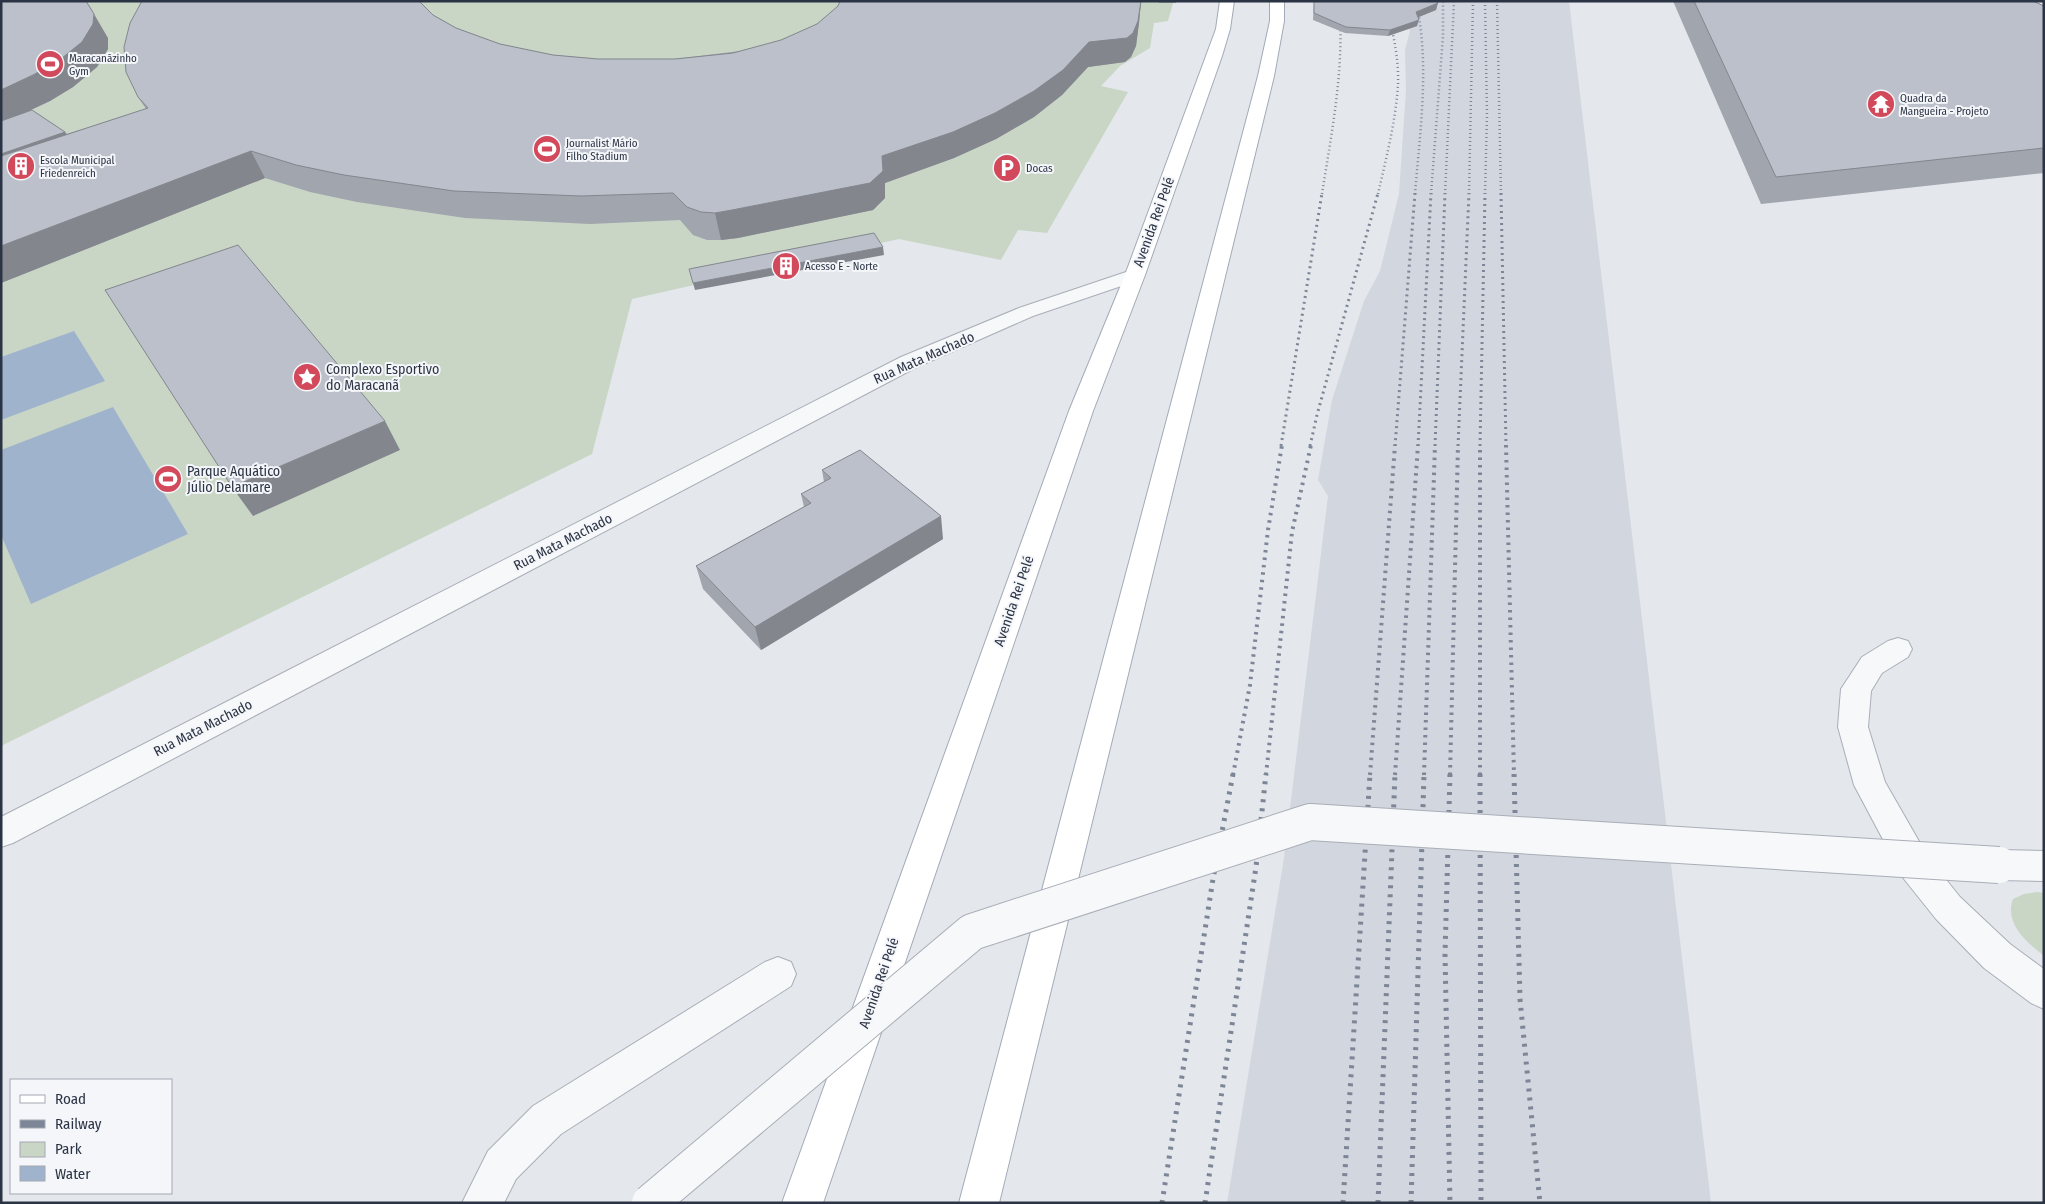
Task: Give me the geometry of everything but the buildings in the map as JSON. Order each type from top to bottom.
[{"type":"main road","name":"Avenida Rei Pelé","points":[[802,1203],[1077,420],[1135,275],[1217,47],[1223,29],[1227,1]]},
{"type":"main road","points":[[979,1203],[1266,76],[1277,21],[1277,1]]},
{"type":"street","name":"Rua Mata Machado","points":[[1,833],[909,362],[1026,312],[1135,275]]},
{"type":"street","points":[[1898,649],[1872,665],[1856,689],[1852,727],[1870,785],[1916,868],[1948,908],[1997,956],[2044,991]]},
{"type":"street","points":[[650,1203],[972,932],[1310,822],[1999,865],[2044,866]]},
{"type":"street","points":[[482,1203],[502,1164],[547,1120],[778,974]]},
{"type":"shaded area","points":[[1398,1],[1569,1],[1711,1203],[1227,1203],[1284,858],[1328,496],[1318,480],[1332,400],[1364,301],[1380,271],[1399,194],[1406,90],[1405,50],[1410,31]]},
{"type":"green space","name":"Complexo Esportivo do Maracanã","points":[[1,1],[1176,1],[1173,3],[1168,21],[1154,23],[1150,48],[1120,66],[1101,86],[1128,92],[1047,233],[1018,230],[1001,260],[899,239],[632,299],[592,454],[1,746]]},
{"type":"green space","points":[[2044,893],[2044,956],[2030,945],[2018,931],[2014,924],[2011,908],[2013,899],[2024,894]]},
{"type":"water","points":[[74,331],[105,381],[1,420],[1,357]]},
{"type":"water","points":[[113,407],[188,534],[31,604],[1,535],[1,450]]},
{"type":"railway","points":[[1322,194],[1339,74],[1339,1]]},
{"type":"railway","points":[[1378,194],[1393,125],[1398,84],[1396,53],[1385,1]]},
{"type":"railway","points":[[1415,194],[1423,98],[1422,49],[1416,1]]},
{"type":"railway","points":[[1431,194],[1443,36],[1443,1]]},
{"type":"railway","points":[[1445,194],[1454,1]]},
{"type":"railway","points":[[1469,194],[1473,1]]},
{"type":"railway","points":[[1485,1],[1487,115],[1485,194]]},
{"type":"railway","points":[[1497,1],[1501,194]]},
{"type":"railway","points":[[1281,446],[1322,193]]},
{"type":"railway","points":[[1310,446],[1378,193]]},
{"type":"railway","points":[[1395,446],[1415,193]]},
{"type":"railway","points":[[1418,446],[1431,193]]},
{"type":"railway","points":[[1435,446],[1445,193]]},
{"type":"railway","points":[[1458,446],[1469,193]]},
{"type":"railway","points":[[1480,446],[1485,193]]},
{"type":"railway","points":[[1501,193],[1506,446]]},
{"type":"railway","points":[[1233,775],[1250,685],[1268,530],[1282,445]]},
{"type":"railway","points":[[1266,775],[1292,532],[1311,445]]},
{"type":"railway","points":[[1370,775],[1395,445]]},
{"type":"railway","points":[[1395,775],[1418,445]]},
{"type":"railway","points":[[1424,775],[1435,445]]},
{"type":"railway","points":[[1450,775],[1458,445]]},
{"type":"railway","points":[[1506,445],[1514,775]]},
{"type":"railway","points":[[1480,446],[1480,774]]},
{"type":"railway","points":[[1162,1203],[1213,879],[1233,774]]},
{"type":"railway","points":[[1205,1203],[1256,867],[1266,774]]},
{"type":"railway","points":[[1343,1203],[1370,774]]},
{"type":"railway","points":[[1378,1203],[1395,774]]},
{"type":"railway","points":[[1411,1203],[1424,774]]},
{"type":"railway","points":[[1450,774],[1445,954],[1450,1203]]},
{"type":"railway","points":[[1480,774],[1481,1203]]},
{"type":"railway","points":[[1514,774],[1520,999],[1540,1203]]},
{"type":"place","name":"Maracanãzinho Gym","points":[[50,64]]},
{"type":"place","name":"Quadra da Mangueira - Projeto","points":[[1881,104]]},
{"type":"place","name":"Journalist Mário Filho Stadium","points":[[547,149]]},
{"type":"place","name":"Escola Municipal Friedenreich","points":[[21,166]]},
{"type":"place","name":"Docas","points":[[1007,168]]},
{"type":"place","name":"Acesso E - Norte","points":[[786,266]]},
{"type":"place","name":"Complexo Esportivo do Maracanã","points":[[307,377]]},
{"type":"place","name":"Parque Aquático Júlio Delamare","points":[[168,479]]}]
